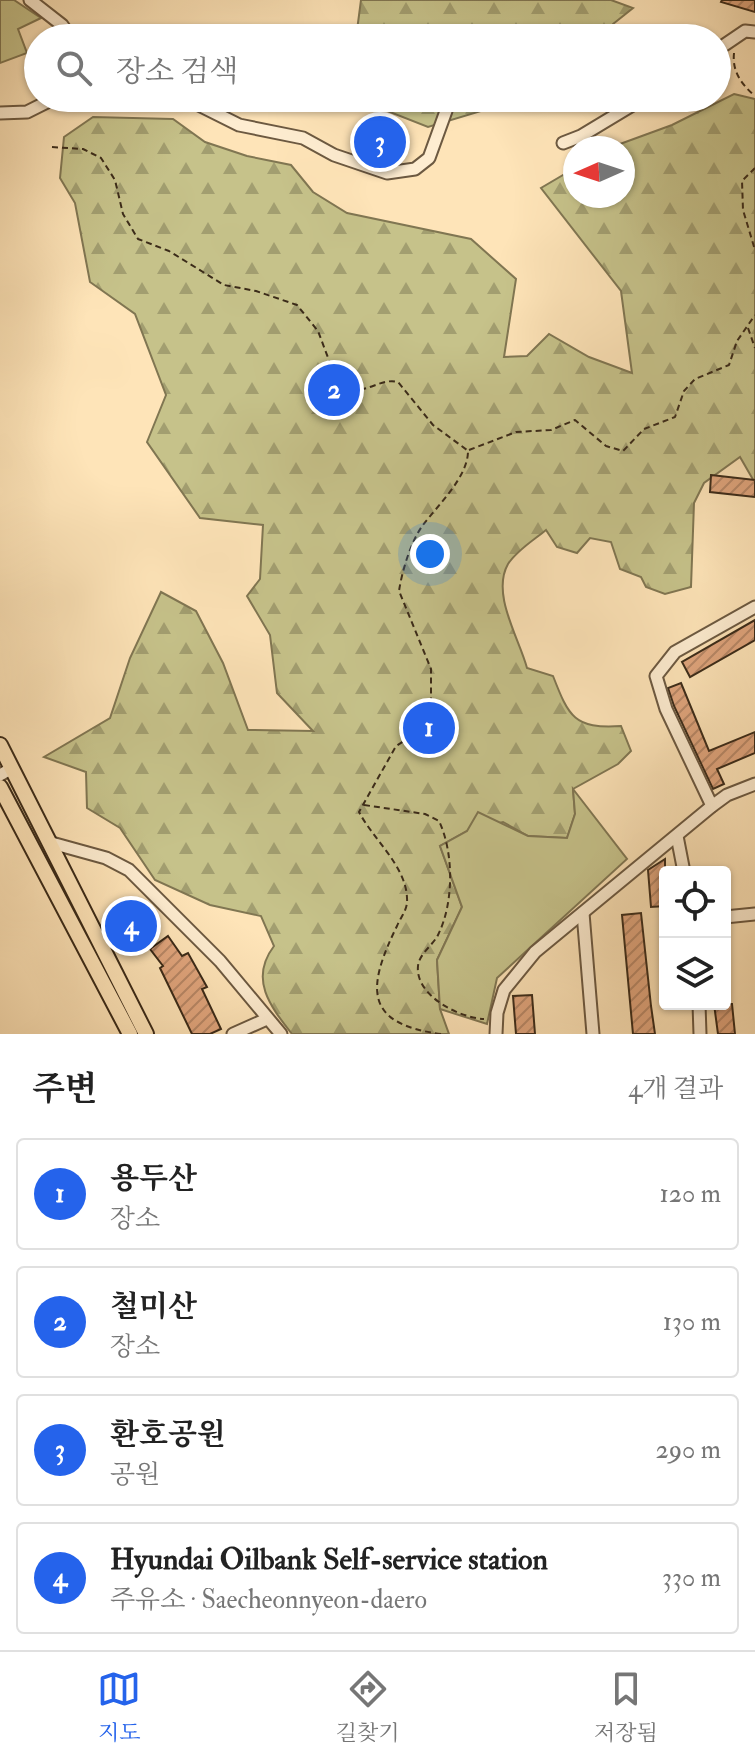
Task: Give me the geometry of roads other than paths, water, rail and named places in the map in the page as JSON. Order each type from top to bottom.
[{"type":"main road","points":[[0,745],[6,771],[48,842],[146,1034]]},
{"type":"main road","points":[[0,787],[130,1034]]},
{"type":"street","points":[[30,0],[61,24]]},
{"type":"street","points":[[731,40],[745,31],[755,32]]},
{"type":"street","points":[[0,113],[27,112]]},
{"type":"street","points":[[213,112],[239,125],[303,138],[334,155],[387,173],[415,169],[429,158],[446,112]]},
{"type":"street","points":[[581,136],[621,112]]},
{"type":"street","points":[[712,806],[666,709],[656,676],[675,652],[755,607]]},
{"type":"street","points":[[496,1034],[504,990],[516,972],[712,806],[727,795],[755,784]]},
{"type":"street","points":[[677,836],[683,866]]},
{"type":"street","points":[[48,842],[106,858],[129,870],[220,961],[281,1034]]},
{"type":"street","points":[[583,913],[593,1034]]},
{"type":"street","points":[[731,916],[755,914]]},
{"type":"street","points":[[699,1010],[700,1034]]},
{"type":"street","points":[[233,1034],[267,1019]]},
{"type":"place","name":"환호공원","points":[[380,142]]},
{"type":"place","name":"철미산","points":[[334,390]]},
{"type":"place","name":"용두산","points":[[429,728]]},
{"type":"place","name":"Hyundai Oilbank Self-service station","points":[[131,926]]}]
